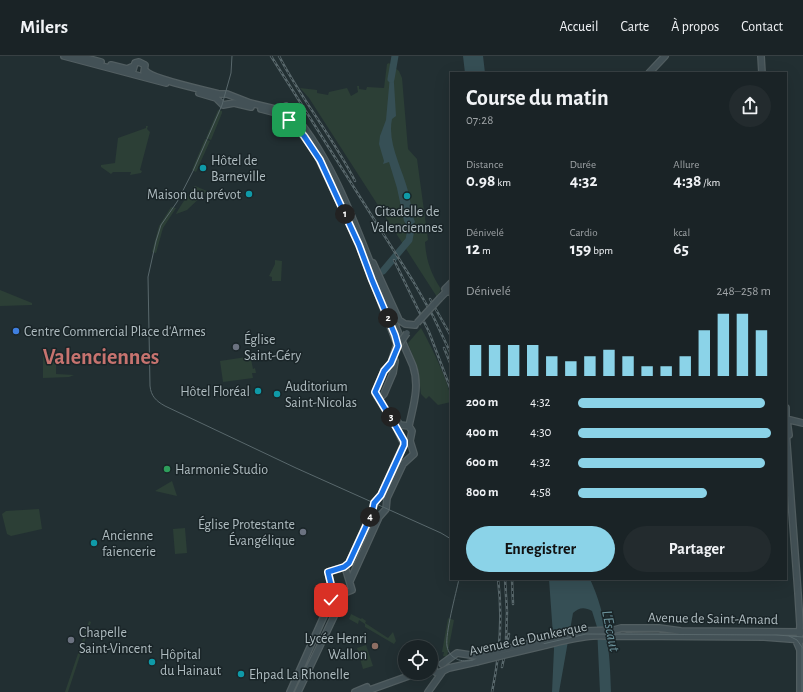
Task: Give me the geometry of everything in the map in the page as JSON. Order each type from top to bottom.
[{"type":"main road","points":[[64,56],[201,93],[216,98],[223,105],[234,103],[241,104],[284,115]]},
{"type":"main road","points":[[78,56],[127,69],[139,62],[144,64],[145,70],[150,75],[227,94],[275,109],[286,106],[293,119],[318,155],[363,249],[415,373],[416,395],[406,426]]},
{"type":"main road","points":[[651,72],[665,56]]},
{"type":"main road","points":[[760,56],[762,72]]},
{"type":"main road","points":[[133,74],[134,66]]},
{"type":"main road","points":[[141,76],[145,70]]},
{"type":"main road","points":[[219,101],[219,97],[222,94]]},
{"type":"main road","points":[[229,104],[231,100],[230,96]]},
{"type":"main road","points":[[282,108],[281,111],[289,121],[293,119]]},
{"type":"main road","points":[[363,249],[378,273],[399,320],[405,324],[416,324]]},
{"type":"main road","points":[[350,583],[382,512],[386,508],[386,504],[403,464],[409,458],[413,457],[414,452],[410,441],[412,432],[396,420],[385,401],[384,394],[393,371],[393,366],[399,347],[394,331],[372,280],[363,249]]},
{"type":"main road","points":[[290,692],[331,600],[333,593],[328,572],[344,567],[349,563],[374,508],[374,503],[377,500],[404,442],[375,390],[386,368],[391,363],[408,333],[448,291],[445,289],[450,284]]},
{"type":"main road","points":[[386,368],[393,371]]},
{"type":"main road","points":[[377,396],[381,397],[384,394]]},
{"type":"main road","points":[[787,421],[803,423]]},
{"type":"main road","points":[[398,432],[399,428],[406,426]]},
{"type":"main road","points":[[787,432],[803,609]]},
{"type":"main road","points":[[787,444],[802,632],[802,640],[799,646],[800,692]]},
{"type":"main road","points":[[401,450],[403,457],[409,458]]},
{"type":"main road","points":[[377,500],[382,500],[386,504]]},
{"type":"main road","points":[[374,508],[377,512],[382,512]]},
{"type":"main road","points":[[333,593],[335,596],[352,590],[346,568],[344,567]]},
{"type":"main road","points":[[298,692],[342,598],[346,593]]},
{"type":"main road","name":"Avenue de Saint-Amand","points":[[619,633],[662,628],[681,631],[802,632]]},
{"type":"main road","name":"Avenue de Dunkerque","points":[[438,670],[574,636],[590,633],[619,633]]},
{"type":"main road","name":"Avenue de Saint-Amand","points":[[619,633],[802,640]]},
{"type":"main road","points":[[790,639],[796,642],[799,646]]},
{"type":"main road","name":"Avenue de Dunkerque","points":[[438,669],[444,667],[442,664],[457,653],[476,659]]},
{"type":"main road","points":[[364,692],[398,679]]},
{"type":"main road","points":[[355,692],[378,684],[393,681]]},
{"type":"green space","points":[[389,63],[399,71],[402,78],[408,149],[417,159],[428,240],[425,242],[428,261],[434,278],[441,289],[437,297],[309,98],[300,88],[317,90],[317,93],[328,95],[329,92],[347,88],[351,96],[358,92],[357,86],[359,86],[359,89],[366,90],[367,87],[384,88],[387,64]]},
{"type":"green space","points":[[218,110],[222,111],[222,113],[211,140],[206,138]]},
{"type":"green space","points":[[146,126],[148,126],[147,129],[150,132],[140,170],[142,171],[141,173],[130,175],[131,172],[113,172],[111,174],[101,167],[101,165],[115,163],[118,138],[146,128]]},
{"type":"green space","points":[[205,139],[210,141],[196,172],[192,170]]},
{"type":"green space","points":[[195,186],[207,191],[187,210],[176,214],[191,190]]},
{"type":"green space","points":[[171,207],[176,208],[163,228],[156,253],[152,252],[159,226]]},
{"type":"green space","points":[[275,260],[282,261],[281,281],[272,281],[272,277],[269,276],[275,264]]},
{"type":"green space","points":[[0,290],[32,303],[32,305],[0,306]]},
{"type":"green space","points":[[421,328],[444,375],[450,395],[450,402],[438,405],[429,396],[426,399],[421,394],[418,370],[408,343]]},
{"type":"green space","points":[[43,353],[56,355],[56,374],[74,375],[69,377],[43,378]]},
{"type":"green space","points":[[253,356],[254,358],[251,359],[253,369],[255,368],[256,373],[252,373],[253,378],[223,382],[220,361]]},
{"type":"green space","points":[[172,481],[177,496],[155,491]]},
{"type":"green space","points":[[39,509],[42,529],[11,536],[7,534],[2,514],[6,511]]},
{"type":"green space","points":[[185,528],[187,553],[175,554],[173,529]]},
{"type":"green space","points":[[351,614],[361,619],[362,618],[366,621],[365,623],[388,638],[393,632],[396,641],[394,644],[365,627],[365,624],[359,620],[358,624],[349,619]]},
{"type":"green space","points":[[448,618],[454,620],[447,657],[443,656],[444,652],[442,652]]},
{"type":"green space","points":[[89,621],[91,622],[68,692],[65,692]]},
{"type":"green space","points":[[366,645],[373,666],[363,669],[357,648]]},
{"type":"water","points":[[463,56],[483,56],[485,72],[465,72]]},
{"type":"water","points":[[393,67],[396,116],[392,119],[391,128],[393,146],[408,191],[415,222],[411,226],[411,240],[406,248],[402,243],[408,236],[409,226],[407,226],[404,221],[397,188],[389,162],[383,164],[384,161],[379,144],[380,136],[386,120],[390,76]]},
{"type":"water","points":[[549,580],[590,580],[604,620],[610,663],[611,692],[600,692],[597,627],[592,611],[582,608],[573,613],[559,692],[552,692],[554,649]]},
{"type":"waterway","points":[[391,79],[395,56]]},
{"type":"waterway","points":[[383,271],[409,240],[411,229],[409,220]]},
{"type":"tram line","points":[[232,56],[231,73],[222,105],[193,171],[177,202],[161,225],[156,241],[148,277],[150,386],[152,393],[157,400],[165,406],[450,538]]},
{"type":"tram line","points":[[459,580],[449,623],[447,646],[453,657],[465,661],[586,634],[777,635],[803,637]]},
{"type":"tram line","points":[[789,636],[797,640],[802,647],[802,692]]},
{"type":"railway","points":[[271,56],[413,281],[433,316],[450,352]]},
{"type":"railway","points":[[279,56],[337,149],[355,181]]},
{"type":"railway","points":[[394,260],[429,332],[450,387]]},
{"type":"railway","points":[[430,299],[450,334]]},
{"type":"railway","points":[[444,348],[450,363]]},
{"type":"railway","points":[[492,692],[500,636],[500,593],[498,580]]},
{"type":"railway","points":[[505,580],[507,612],[506,639]]},
{"type":"railway","points":[[512,580],[513,604]]},
{"type":"railway","points":[[502,667],[509,634]]},
{"type":"place","name":"Hôtel de Barneville","points":[[203,168]]},
{"type":"place","name":"Maison du prévot","points":[[249,194]]},
{"type":"place","name":"Citadelle de Valenciennes","points":[[407,196]]},
{"type":"place","name":"Centre Commercial Place d'Armes","points":[[16,331]]},
{"type":"place","name":"Église Saint-Géry","points":[[236,347]]},
{"type":"place","name":"Hôtel Floréal","points":[[258,391]]},
{"type":"place","name":"Auditorium Saint-Nicolas","points":[[277,394]]},
{"type":"place","name":"Harmonie Studio","points":[[167,469]]},
{"type":"place","name":"Église Protestante Évangélique","points":[[303,532]]},
{"type":"place","name":"Ancienne faïencerie","points":[[94,543]]},
{"type":"place","name":"Chapelle Saint-Vincent","points":[[71,640]]},
{"type":"place","name":"Lycée Henri Wallon","points":[[375,646]]},
{"type":"place","name":"Hôpital du Hainaut","points":[[152,662]]},
{"type":"place","name":"Ehpad La Rhonelle","points":[[241,674]]},
{"type":"district","name":"Valenciennes","points":[[101,356]]},
{"type":"route","points":[[289,120],[291,120],[304,136],[320,160],[359,245],[394,331],[398,346],[391,363],[384,371],[375,392],[398,430],[399,435],[404,441],[404,445],[381,495],[374,503],[372,513],[349,563],[344,567],[328,572],[333,593],[331,600]]},
{"type":"water label","name":"L'Escaut","points":[[611,631]]}]
